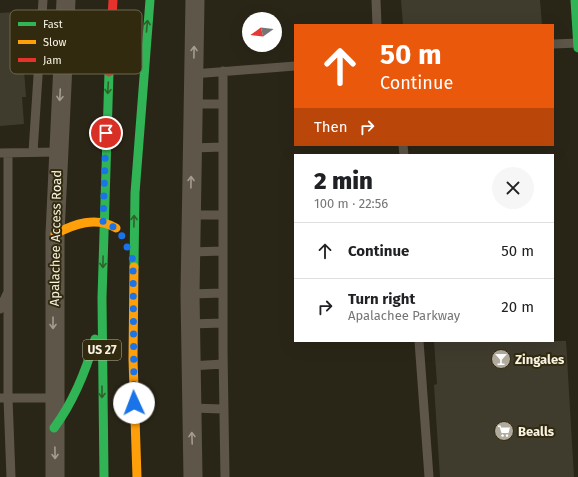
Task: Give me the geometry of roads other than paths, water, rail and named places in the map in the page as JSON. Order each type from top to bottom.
[{"type":"main road","name":"US 27","points":[[113,0],[113,10]]},
{"type":"main road","name":"US 27","points":[[136,477],[133,359],[133,260],[136,169],[150,0]]},
{"type":"main road","points":[[575,0],[578,48]]},
{"type":"main road","name":"US 27","points":[[104,477],[102,302],[103,223],[110,74]]},
{"type":"main road","points":[[55,234],[80,224],[103,223],[112,226],[123,236],[133,260]]},
{"type":"main road","points":[[54,428],[68,410],[81,383],[93,348],[102,302]]},
{"type":"street","name":"Apalachee Access Road","points":[[65,10],[66,0]]},
{"type":"street","points":[[193,477],[190,366],[190,252],[195,0]]},
{"type":"street","name":"Apalachee Access Road","points":[[55,477],[55,234],[62,74]]},
{"type":"lane","points":[[42,10],[43,0]]},
{"type":"lane","points":[[376,0],[377,24]]},
{"type":"lane","points":[[554,44],[578,42]]},
{"type":"lane","points":[[194,74],[294,66]]},
{"type":"lane","points":[[223,71],[223,409],[225,477]]},
{"type":"lane","points":[[33,152],[38,74]]},
{"type":"lane","points":[[193,104],[223,104]]},
{"type":"lane","points":[[192,148],[223,147]]},
{"type":"lane","points":[[11,477],[4,398],[8,291],[4,200],[4,153],[58,152]]},
{"type":"lane","points":[[191,215],[223,215]]},
{"type":"lane","points":[[190,252],[223,251]]},
{"type":"lane","points":[[0,310],[8,291]]},
{"type":"lane","points":[[190,294],[223,293]]},
{"type":"lane","points":[[190,324],[223,323]]},
{"type":"lane","points":[[419,342],[429,477]]},
{"type":"lane","points":[[190,366],[223,364]]},
{"type":"lane","points":[[4,398],[54,398]]},
{"type":"lane","points":[[191,408],[223,409]]},
{"type":"place","name":"Zingales","points":[[501,359]]},
{"type":"place","name":"Bealls","points":[[504,431]]}]
